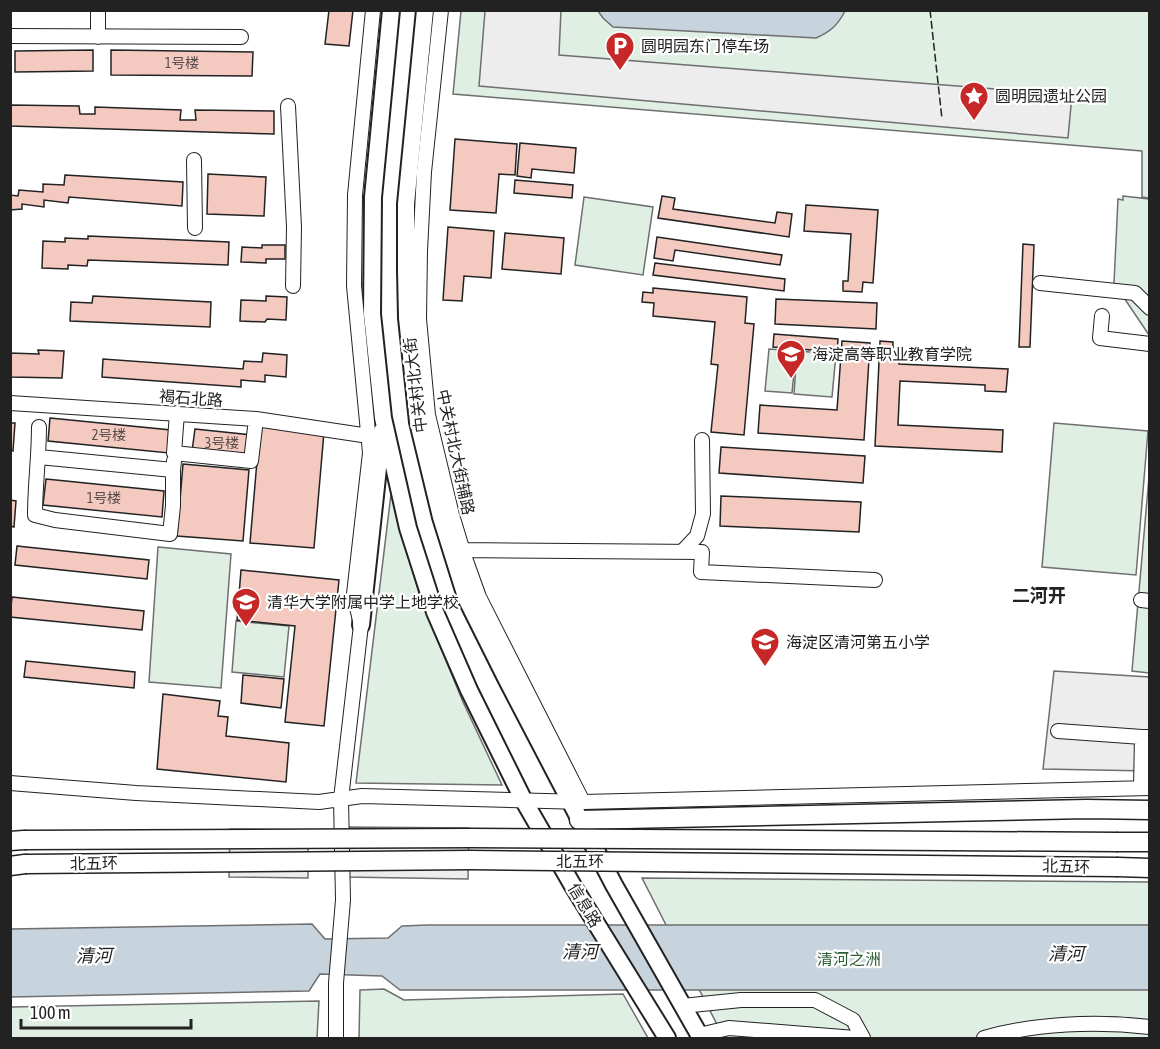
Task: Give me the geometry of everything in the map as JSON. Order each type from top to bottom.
[{"type":"highway","points":[[579,820],[1087,809],[1149,810]]},
{"type":"highway","name":"北五环","points":[[10,841],[483,838],[1149,842]]},
{"type":"highway","name":"北五环","points":[[15,865],[482,860],[1149,868]]},
{"type":"main road","name":"中关村北大街","points":[[391,10],[373,198],[371,264],[372,314],[383,418],[408,528],[435,612],[469,690],[524,801]]},
{"type":"main road","name":"中关村北大街","points":[[425,10],[406,204],[408,318],[418,422],[441,517],[467,600],[576,802]]},
{"type":"main road","points":[[361,625],[383,418]]},
{"type":"main road","name":"信息路","points":[[524,801],[573,886],[667,1038]]},
{"type":"main road","name":"信息路","points":[[576,802],[579,820],[700,1037]]},
{"type":"street","points":[[98,10],[98,37]]},
{"type":"street","points":[[336,1038],[336,982],[344,900],[341,799],[361,625],[354,594],[370,453],[354,286],[355,195],[373,10]]},
{"type":"street","name":"中关村北大街辅路","points":[[441,10],[424,172],[419,319],[428,415],[462,550],[479,597],[576,802]]},
{"type":"street","points":[[10,36],[241,37]]},
{"type":"street","points":[[288,106],[294,227],[293,286]]},
{"type":"street","points":[[194,160],[195,228]]},
{"type":"street","points":[[1040,284],[1135,293],[1149,308]]},
{"type":"street","points":[[1102,316],[1100,338],[1149,344]]},
{"type":"street","name":"褐石北路","points":[[10,403],[256,419],[369,436]]},
{"type":"street","points":[[39,427],[35,515],[55,520],[170,534],[177,413]]},
{"type":"street","points":[[174,453],[251,461],[256,419]]},
{"type":"street","points":[[682,552],[697,536],[703,514],[702,440]]},
{"type":"street","points":[[39,458],[173,470]]},
{"type":"street","points":[[462,550],[702,552],[701,572],[875,580]]},
{"type":"street","points":[[10,783],[136,793],[320,802],[362,796],[576,802],[1145,788],[1146,737],[1058,731]]},
{"type":"street","points":[[684,1010],[741,1000],[815,1000],[853,1020],[863,1038]]},
{"type":"street","points":[[984,1038],[1076,1023],[1149,1027]]},
{"type":"street","points":[[700,1037],[729,1028],[855,1038]]},
{"type":"green space","name":"圆明园遗址公园","points":[[461,11],[1149,11],[1149,198],[1142,197],[1142,151],[453,94]]},
{"type":"green space","points":[[1123,196],[1149,199],[1149,335],[1114,283],[1118,199],[1123,200]]},
{"type":"green space","points":[[584,197],[653,207],[643,275],[575,265]]},
{"type":"green space","points":[[769,349],[796,351],[792,393],[765,391]]},
{"type":"green space","points":[[797,351],[836,354],[832,397],[794,394]]},
{"type":"green space","points":[[1054,423],[1148,431],[1136,575],[1042,567]]},
{"type":"green space","points":[[1149,477],[1149,673],[1132,671]]},
{"type":"green space","points":[[391,494],[421,600],[463,702],[502,785],[356,783]]},
{"type":"green space","points":[[158,547],[231,554],[221,688],[149,682]]},
{"type":"green space","points":[[236,621],[289,626],[284,677],[232,672]]},
{"type":"green space","name":"清河之洲","points":[[642,878],[1149,882],[1149,1038],[724,1038]]},
{"type":"green space","points":[[384,989],[404,1000],[623,994],[648,1038],[359,1038],[360,990]]},
{"type":"green space","points":[[319,1001],[317,1038],[11,1038],[11,1007]]},
{"type":"shaded area","name":"圆明园东门停车场","points":[[561,10],[559,55],[1072,95],[1068,138],[479,86],[485,11]]},
{"type":"shaded area","points":[[1054,671],[1149,677],[1149,771],[1043,769]]},
{"type":"shaded area","points":[[346,827],[469,828],[468,879],[345,877]]},
{"type":"shaded area","points":[[230,829],[308,830],[308,878],[229,877]]},
{"type":"water","points":[[598,11],[845,11],[833,28],[816,38],[613,27]]},
{"type":"water","name":"清河","points":[[312,924],[325,939],[388,938],[402,926],[428,925],[1149,925],[1149,990],[400,990],[382,976],[320,974],[309,991],[11,997],[10,929]]},
{"type":"building","points":[[329,10],[353,10],[349,46],[325,44]]},
{"type":"building","points":[[93,50],[93,71],[15,72],[15,51]]},
{"type":"building","points":[[111,50],[253,52],[252,76],[111,75]]},
{"type":"building","points":[[10,105],[79,106],[80,114],[95,114],[95,107],[181,110],[180,120],[196,120],[195,110],[274,111],[274,134],[10,126]]},
{"type":"building","points":[[455,139],[517,144],[515,175],[499,174],[496,213],[450,210]]},
{"type":"building","points":[[520,143],[576,148],[574,173],[532,169],[531,178],[517,176]]},
{"type":"building","points":[[208,174],[266,177],[264,216],[207,214]]},
{"type":"building","points":[[65,175],[183,182],[182,206],[69,197],[68,203],[44,200],[44,207],[22,204],[22,209],[10,210],[10,195],[18,196],[19,190],[43,192],[43,184],[64,185]]},
{"type":"building","points":[[515,180],[573,185],[572,198],[514,193]]},
{"type":"building","points":[[662,196],[675,198],[673,209],[775,223],[777,212],[792,214],[789,237],[658,218]]},
{"type":"building","points":[[806,205],[878,210],[873,283],[863,282],[862,292],[843,291],[843,281],[848,281],[851,234],[804,231]]},
{"type":"building","points":[[448,227],[494,231],[491,278],[464,276],[462,301],[443,300]]},
{"type":"building","points":[[505,233],[564,238],[561,274],[502,269]]},
{"type":"building","points":[[88,236],[229,242],[228,265],[88,260],[87,266],[68,265],[68,269],[42,268],[43,241],[65,242],[65,238],[88,239]]},
{"type":"building","points":[[657,237],[782,255],[780,265],[675,250],[673,261],[654,258]]},
{"type":"building","points":[[1023,244],[1034,245],[1030,347],[1019,347]]},
{"type":"building","points":[[262,245],[285,245],[285,259],[266,259],[266,263],[241,262],[242,247],[262,248]]},
{"type":"building","points":[[655,263],[785,279],[784,291],[653,275]]},
{"type":"building","points":[[653,288],[747,297],[745,323],[754,324],[744,435],[711,432],[718,365],[711,364],[715,322],[653,316],[654,303],[642,302],[643,292],[653,293]]},
{"type":"building","points":[[93,296],[211,302],[210,327],[70,321],[71,302],[92,303]]},
{"type":"building","points":[[266,296],[287,297],[286,320],[240,321],[241,300],[266,301]]},
{"type":"building","points":[[776,299],[877,303],[876,329],[775,324]]},
{"type":"building","points":[[774,334],[838,339],[837,352],[773,347]]},
{"type":"building","points":[[842,341],[870,343],[864,440],[758,433],[760,405],[837,410]]},
{"type":"building","points":[[880,341],[893,342],[893,352],[899,352],[899,364],[1008,369],[1006,392],[985,391],[985,385],[900,381],[898,425],[1003,430],[1002,452],[875,446]]},
{"type":"building","points":[[38,350],[64,351],[62,378],[10,377],[10,353],[39,354]]},
{"type":"building","points":[[263,353],[287,355],[286,377],[265,375],[265,382],[241,380],[241,387],[102,377],[103,359],[243,369],[244,361],[262,362]]},
{"type":"building","points":[[50,418],[171,430],[169,453],[48,441]]},
{"type":"building","points":[[10,423],[15,423],[13,451],[10,450]]},
{"type":"building","points":[[260,426],[324,432],[314,548],[250,543]]},
{"type":"building","points":[[195,429],[252,435],[250,457],[192,451]]},
{"type":"building","points":[[721,447],[865,456],[863,483],[719,473]]},
{"type":"building","points":[[183,464],[249,470],[243,541],[177,536]]},
{"type":"building","points":[[46,479],[164,491],[162,517],[43,505]]},
{"type":"building","points":[[721,496],[861,502],[859,532],[720,526]]},
{"type":"building","points":[[10,500],[16,501],[14,527],[10,526]]},
{"type":"building","points":[[17,546],[149,560],[147,579],[15,565]]},
{"type":"building","points":[[241,570],[339,580],[324,726],[285,722],[295,626],[237,620]]},
{"type":"building","points":[[12,597],[144,611],[142,630],[10,617]]},
{"type":"building","points":[[26,661],[135,672],[134,688],[24,677]]},
{"type":"building","points":[[243,675],[284,679],[281,708],[241,703]]},
{"type":"building","points":[[163,694],[220,701],[218,716],[228,717],[226,736],[289,743],[286,782],[157,769]]},
{"type":"fence","points":[[930,10],[942,119]]},
{"type":"place","name":"圆明园东门停车场","points":[[620,72]]},
{"type":"place","name":"圆明园遗址公园","points":[[974,122]]},
{"type":"place","name":"海淀高等职业教育学院","points":[[791,380]]},
{"type":"place","name":"清华大学附属中学上地学校","points":[[246,628]]},
{"type":"place","name":"海淀区清河第五小学","points":[[765,668]]},
{"type":"district","name":"二河开","points":[[1039,596]]}]
